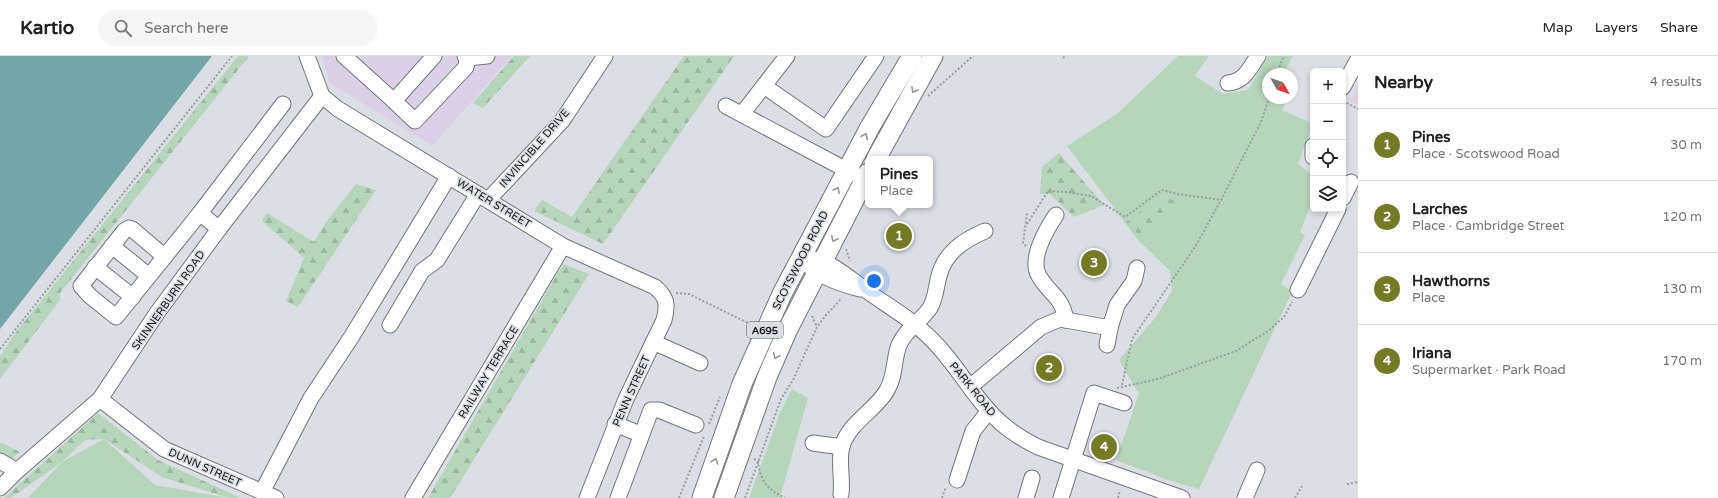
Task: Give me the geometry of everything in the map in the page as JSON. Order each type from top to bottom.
[{"type":"main road","name":"SCOTSWOOD ROAD","points":[[702,498],[742,384],[775,308],[800,257],[870,126],[912,56]]},
{"type":"main road","points":[[878,156],[933,56]]},
{"type":"main road","name":"SCOTSWOOD ROAD","points":[[724,498],[767,377],[820,267],[865,179]]},
{"type":"street","points":[[307,56],[322,96]]},
{"type":"street","points":[[344,56],[415,121],[466,67],[466,57],[487,56]]},
{"type":"street","points":[[394,101],[434,56]]},
{"type":"street","name":"INVINCIBLE DRIVE","points":[[390,325],[422,271],[437,260],[483,196],[562,120],[605,56]]},
{"type":"street","points":[[742,114],[787,56]]},
{"type":"street","points":[[764,86],[826,129],[876,56]]},
{"type":"street","points":[[1228,83],[1236,82],[1244,78],[1258,56]]},
{"type":"street","points":[[1346,81],[1357,61]]},
{"type":"street","name":"WATER STREET","points":[[322,96],[338,109],[563,246],[659,291]]},
{"type":"street","name":"SKINNERBURN ROAD","points":[[0,488],[17,471],[100,399],[157,313],[219,229],[322,96]]},
{"type":"street","points":[[165,257],[129,228],[112,246],[81,286],[90,296],[116,317],[133,297],[149,276],[165,257],[200,213],[283,104]]},
{"type":"street","points":[[726,106],[847,171],[865,177]]},
{"type":"street","points":[[262,492],[312,398],[352,336],[449,176]]},
{"type":"street","points":[[1346,192],[1351,182]]},
{"type":"street","points":[[1298,290],[1337,212]]},
{"type":"street","points":[[200,213],[219,229]]},
{"type":"street","points":[[1056,216],[1044,233],[1037,254],[1038,275],[1064,306],[1066,320]]},
{"type":"street","points":[[841,494],[842,447],[850,429],[873,408],[886,391],[893,376],[900,344],[917,324],[933,301],[939,275],[945,261],[963,242],[986,231]]},
{"type":"street","points":[[112,246],[149,276]]},
{"type":"street","name":"RAILWAY TERRACE","points":[[413,498],[563,246]]},
{"type":"street","points":[[800,257],[820,267]]},
{"type":"street","points":[[95,267],[133,297]]},
{"type":"street","name":"PARK ROAD","points":[[820,267],[849,276],[867,291],[917,324],[937,345],[989,412],[1017,435],[1038,447],[1182,498]]},
{"type":"street","points":[[1107,345],[1110,328],[1117,305],[1134,281],[1137,268]]},
{"type":"street","name":"PENN STREET","points":[[587,498],[615,424],[664,320],[667,310],[659,291]]},
{"type":"street","points":[[970,387],[1041,327],[1060,319],[1110,328]]},
{"type":"street","points":[[653,342],[700,363]]},
{"type":"street","points":[[1061,498],[1094,393],[1124,403]]},
{"type":"street","name":"DUNN STREET","points":[[100,399],[164,449],[276,498]]},
{"type":"street","points":[[618,498],[640,434],[651,410],[655,409],[696,425]]},
{"type":"street","points":[[957,480],[973,431],[989,412]]},
{"type":"street","points":[[615,424],[640,434]]},
{"type":"street","points":[[813,444],[842,447]]},
{"type":"street","points":[[0,461],[17,471]]},
{"type":"street","points":[[1245,498],[1257,470]]},
{"type":"street","points":[[1026,498],[1032,478]]},
{"type":"path","points":[[0,349],[232,56]]},
{"type":"path","points":[[926,98],[973,56]]},
{"type":"path","points":[[1279,68],[1284,56]]},
{"type":"path","points":[[1346,103],[1358,109]]},
{"type":"path","points":[[1122,385],[1132,339],[1195,247],[1261,122],[1267,104]]},
{"type":"path","points":[[1027,224],[1048,191],[1067,192],[1091,196],[1125,217],[1162,190],[1177,194],[1221,200]]},
{"type":"path","points":[[1027,213],[1027,224],[1023,243],[1037,254]]},
{"type":"path","points":[[1101,395],[1122,385],[1158,379],[1236,351],[1268,331],[1284,317],[1298,290]]},
{"type":"path","points":[[659,291],[689,294],[755,326]]},
{"type":"path","points":[[745,498],[772,420],[817,328],[826,315],[846,294]]},
{"type":"path","points":[[810,313],[817,328]]},
{"type":"path","points":[[767,419],[772,420]]},
{"type":"path","points":[[753,458],[758,460]]},
{"type":"path","points":[[758,460],[762,479],[771,489],[785,498]]},
{"type":"path","points":[[1347,484],[1358,482]]},
{"type":"path","points":[[1295,498],[1302,486]]},
{"type":"shaded area","points":[[322,56],[512,56],[432,146],[330,83]]},
{"type":"shaded area","points":[[1358,85],[1358,105],[1350,101]]},
{"type":"green space","points":[[238,56],[249,56],[60,293],[60,300],[0,379],[0,356],[16,332]]},
{"type":"green space","points":[[514,56],[530,56],[483,108],[473,103]]},
{"type":"green space","points":[[684,56],[734,56],[603,244],[534,211],[542,200],[572,217]]},
{"type":"green space","points":[[1178,56],[1209,56],[1195,76],[1223,94],[1248,90],[1268,56],[1293,56],[1286,68],[1262,68],[1262,104],[1285,104],[1282,110],[1310,123],[1310,132],[1298,164],[1310,174],[1310,207],[1300,232],[1305,235],[1281,284],[1292,292],[1199,489],[1171,481],[1116,460],[1139,394],[1119,360],[1156,317],[1172,291],[1170,271],[1138,240],[1067,146],[1118,113]]},
{"type":"green space","points":[[1059,153],[1104,205],[1074,217],[1050,194],[1040,194],[1042,167]]},
{"type":"green space","points":[[356,184],[376,190],[298,307],[286,301],[304,258],[262,221],[267,213],[314,242],[326,222]]},
{"type":"green space","points":[[1161,196],[1185,204],[1142,237],[1126,222]]},
{"type":"green space","points":[[563,264],[589,274],[450,498],[428,498]]},
{"type":"green space","points":[[792,389],[808,398],[780,498],[749,498],[780,413]]},
{"type":"green space","points":[[98,413],[158,460],[241,498],[229,498],[162,477],[104,439],[85,440],[62,462],[11,498],[4,498]]},
{"type":"green space","points":[[104,439],[155,485],[228,498],[28,498],[62,462]]},
{"type":"green space","points":[[2,443],[20,452],[10,460],[0,454],[0,444]]},
{"type":"water","points":[[0,56],[212,56],[0,329]]},
{"type":"place","name":"Pines","points":[[899,236]]},
{"type":"place","name":"Hawthorns","points":[[1094,263]]},
{"type":"place","name":"Larches","points":[[1049,368]]},
{"type":"place","name":"Iriana","points":[[1104,447]]}]
